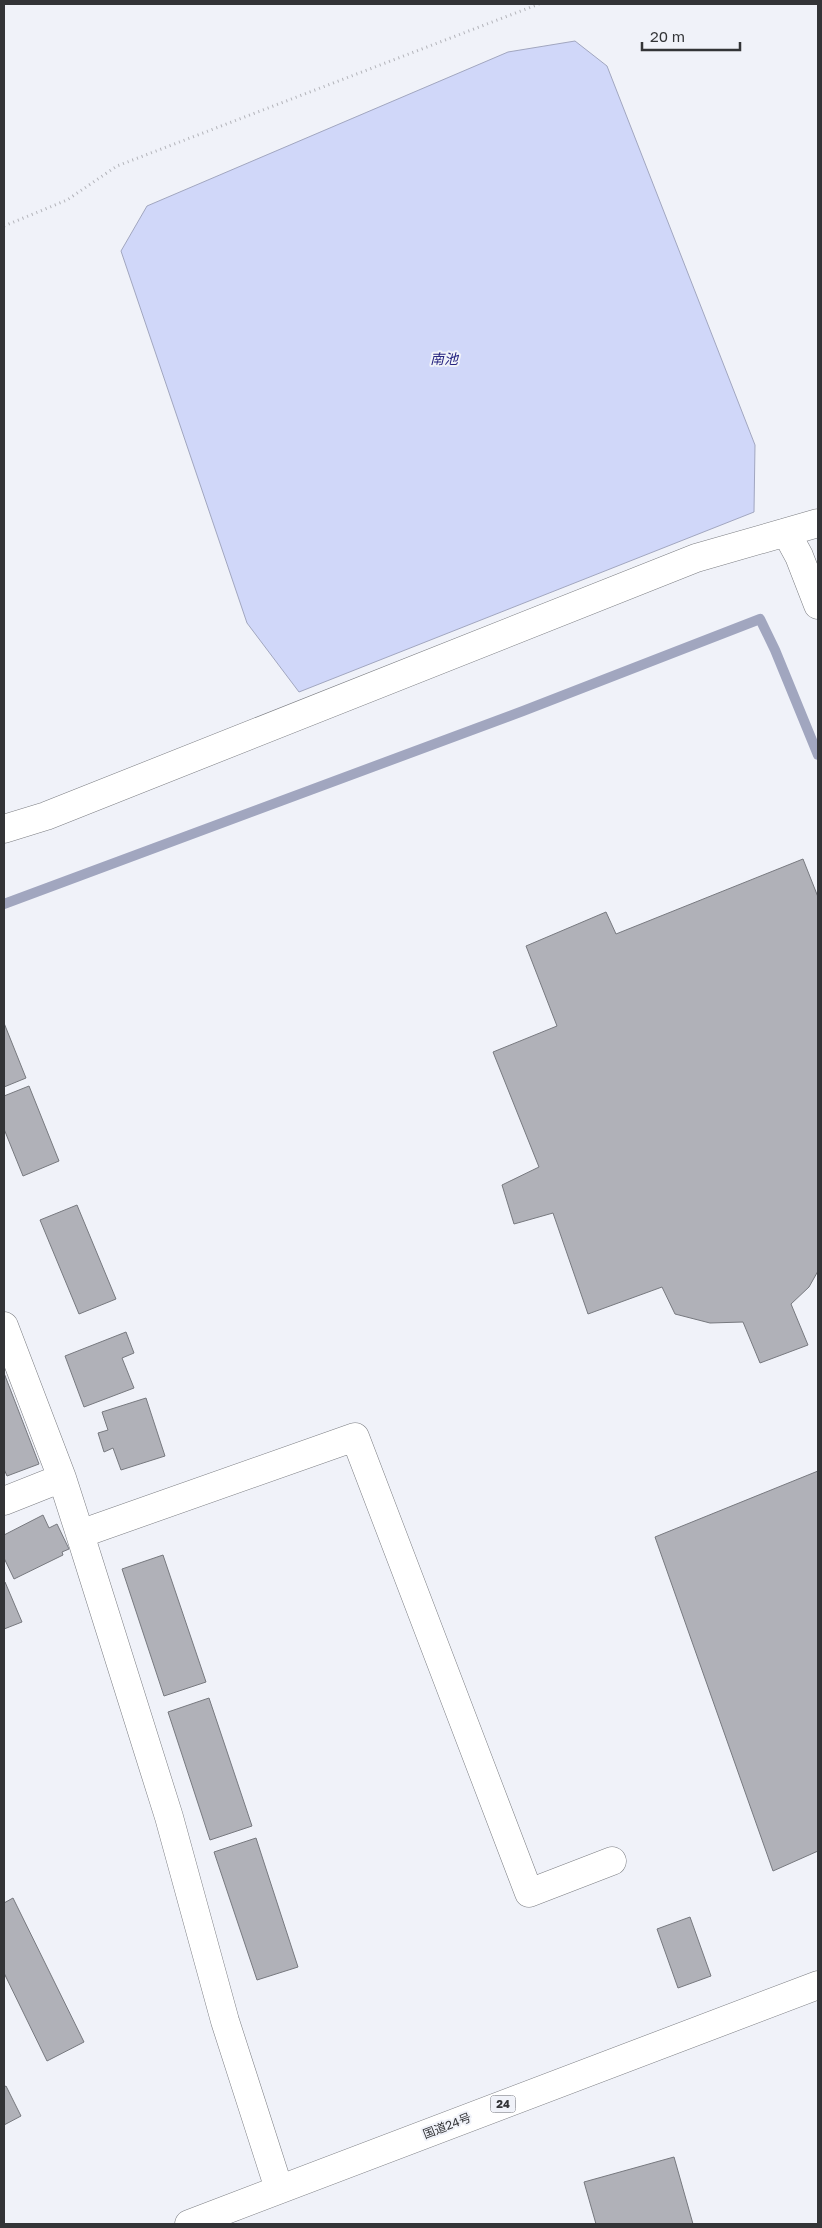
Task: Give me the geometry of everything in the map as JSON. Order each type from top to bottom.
[{"type":"main road","points":[[4,829],[56,812],[696,558],[818,522]]},
{"type":"main road","points":[[786,532],[799,556],[818,605]]},
{"type":"main road","points":[[4,1326],[62,1478],[80,1534],[169,1817],[225,2021],[279,2189]]},
{"type":"main road","points":[[80,1534],[356,1437],[529,1893],[612,1861]]},
{"type":"main road","points":[[4,1501],[62,1478]]},
{"type":"main road","name":"国道24号","points":[[189,2224],[818,1985]]},
{"type":"path","points":[[4,226],[67,200],[117,166],[540,4]]},
{"type":"water","name":"南池","points":[[575,41],[607,66],[755,445],[754,512],[299,692],[247,623],[121,251],[147,206],[508,52]]},
{"type":"building","points":[[803,859],[818,897],[818,1271],[809,1287],[791,1304],[808,1345],[760,1363],[743,1322],[710,1323],[675,1314],[662,1287],[588,1314],[553,1213],[514,1224],[502,1185],[539,1167],[493,1052],[557,1026],[526,946],[606,912],[616,934]]},
{"type":"building","points":[[4,1023],[26,1078],[4,1087]]},
{"type":"building","points":[[29,1086],[59,1161],[23,1176],[4,1129],[4,1096]]},
{"type":"building","points":[[77,1205],[116,1299],[79,1314],[40,1220]]},
{"type":"building","points":[[126,1332],[134,1353],[122,1358],[134,1388],[84,1407],[65,1356]]},
{"type":"building","points":[[4,1373],[39,1464],[7,1476],[4,1469]]},
{"type":"building","points":[[146,1398],[165,1456],[121,1470],[113,1448],[104,1452],[98,1433],[108,1430],[102,1412]]},
{"type":"building","points":[[818,1471],[818,1851],[773,1871],[655,1537]]},
{"type":"building","points":[[43,1515],[49,1528],[57,1524],[69,1549],[62,1552],[63,1555],[14,1579],[4,1558],[4,1535]]},
{"type":"building","points":[[163,1555],[206,1682],[164,1696],[122,1569]]},
{"type":"building","points":[[4,1583],[22,1622],[4,1629]]},
{"type":"building","points":[[209,1698],[252,1826],[210,1840],[168,1712]]},
{"type":"building","points":[[256,1838],[298,1967],[257,1980],[214,1852]]},
{"type":"building","points":[[13,1898],[84,2042],[47,2061],[4,1973],[4,1903]]},
{"type":"building","points":[[690,1917],[711,1976],[678,1988],[657,1929]]},
{"type":"building","points":[[6,2086],[21,2116],[4,2125],[4,2087]]},
{"type":"building","points":[[674,2157],[693,2224],[596,2224],[584,2182]]},
{"type":"waterway","points":[[4,904],[523,711],[760,619],[775,650],[818,755]]}]
